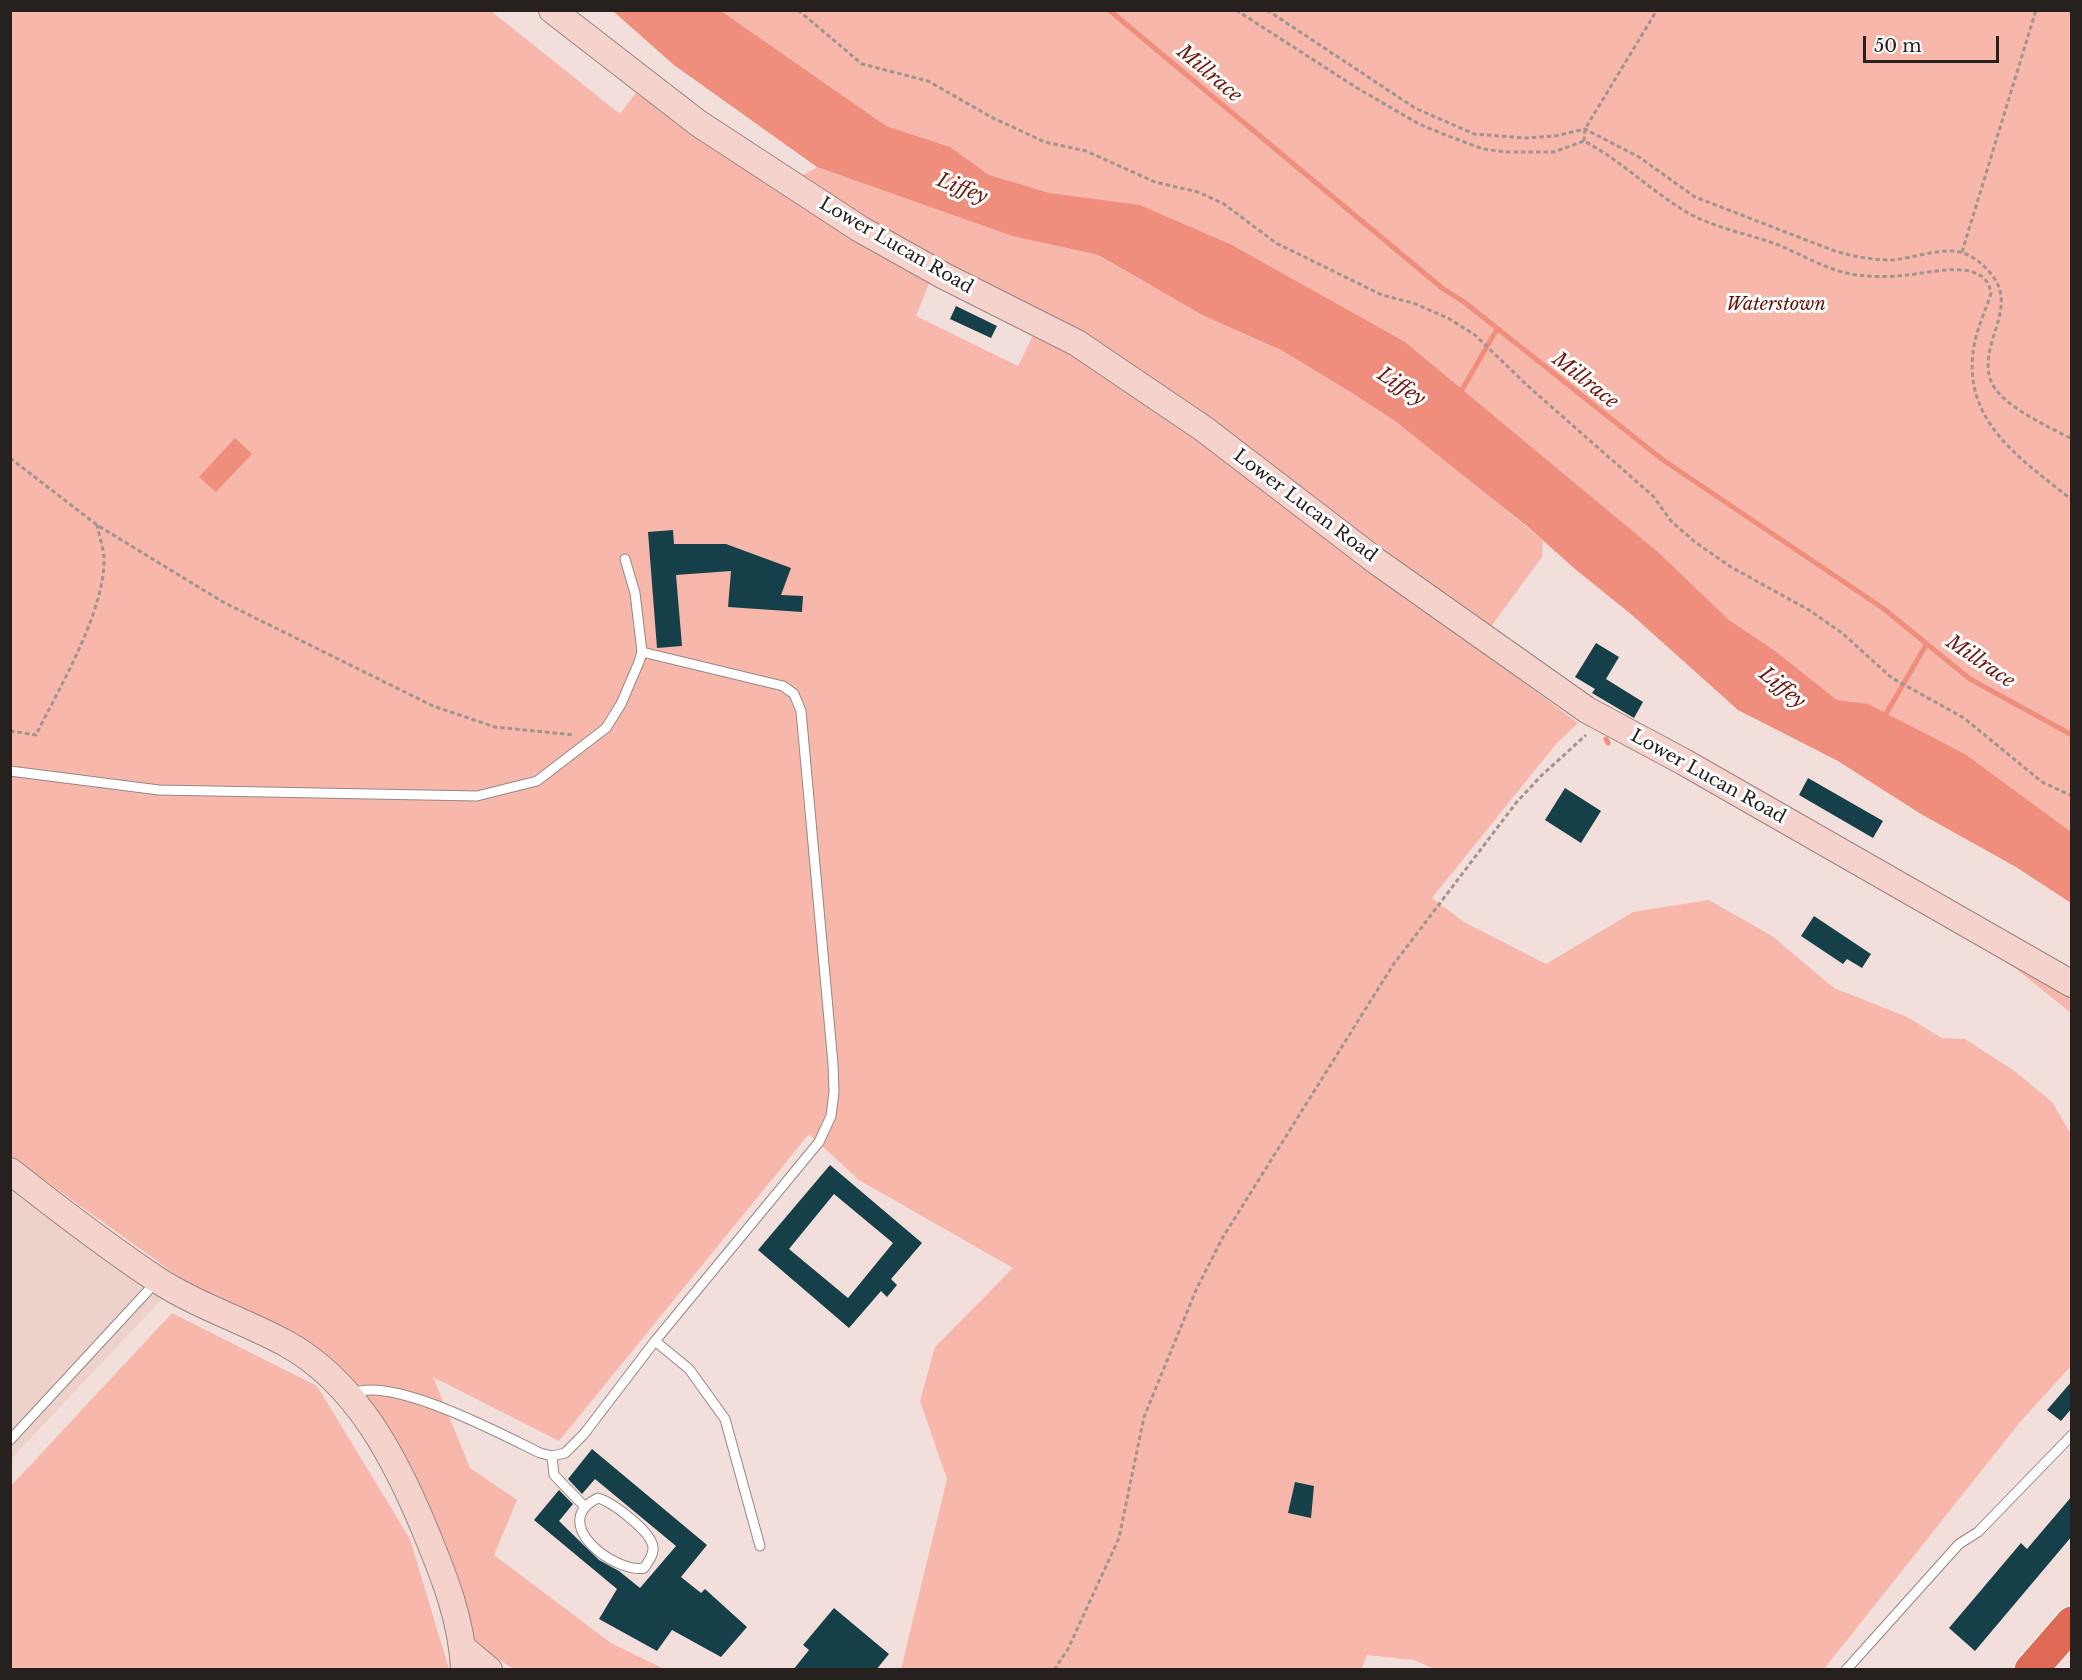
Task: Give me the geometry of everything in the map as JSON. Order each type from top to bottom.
[{"type":"highway","points":[[2031,1670],[2072,1623]]},
{"type":"street","name":"Lower Lucan Road","points":[[552,10],[698,123],[860,229],[944,276],[1077,343],[1204,429],[1376,561],[1603,720],[1684,762],[2072,984]]},
{"type":"street","points":[[10,1171],[158,1280],[289,1346],[327,1375],[358,1406],[386,1449],[422,1523],[449,1587],[464,1659],[489,1670]]},
{"type":"lane","points":[[10,771],[159,790],[477,796],[537,781],[606,728],[621,704],[642,652],[635,593],[625,559]]},
{"type":"lane","points":[[348,1396],[361,1389],[404,1395],[468,1418],[552,1456],[565,1453],[584,1434],[655,1341],[819,1142],[831,1116],[834,1092],[801,711],[794,694],[783,686],[642,652]]},
{"type":"lane","points":[[10,1440],[158,1280]]},
{"type":"lane","points":[[655,1341],[689,1369],[725,1419],[760,1546]]},
{"type":"lane","points":[[1846,1670],[1959,1544],[1978,1532],[2072,1436]]},
{"type":"lane","points":[[552,1456],[554,1474],[585,1506]]},
{"type":"lane","points":[[598,1497],[611,1501],[646,1534],[653,1546],[652,1556],[644,1568],[624,1568],[581,1534],[578,1525],[585,1506],[598,1497]]},
{"type":"path","points":[[798,10],[862,64],[928,81],[993,118],[1045,142],[1086,151],[1155,182],[1198,192],[1224,204],[1285,247],[1382,295],[1413,303],[1448,318],[1475,335],[1500,356],[1529,387],[1653,496],[1671,521],[1695,542],[1731,567],[1825,621],[1892,678],[1964,718],[2042,782],[2072,796]]},
{"type":"path","points":[[1236,10],[1357,88],[1419,124],[1443,135],[1482,149],[1506,152],[1554,152],[1584,141]]},
{"type":"path","points":[[1267,10],[1415,108],[1474,134],[1526,138],[1555,136],[1585,129],[1639,157],[1695,197],[1832,250],[1851,256],[1892,260],[1953,250],[1978,260],[1998,282],[2002,292],[2000,315],[1987,361],[1991,381],[2000,395],[2014,406],[2072,439]]},
{"type":"path","points":[[1584,141],[1585,129],[1657,10]]},
{"type":"path","points":[[1962,252],[2036,10]]},
{"type":"path","points":[[1584,141],[1689,213],[1778,245],[1830,268],[1856,275],[1877,276],[1905,275],[1940,269],[1957,269],[1973,273],[1990,286],[1991,293],[1974,344],[1972,368],[1975,399],[1991,429],[2023,460],[2072,500]]},
{"type":"path","points":[[1990,286],[1998,282]]},
{"type":"path","points":[[10,458],[97,525],[223,602],[433,706],[495,727],[574,734],[584,746]]},
{"type":"path","points":[[10,731],[36,735],[78,653],[98,594],[104,557],[97,525]]},
{"type":"path","points":[[1054,1670],[1068,1649],[1119,1538],[1144,1417],[1196,1290],[1223,1237],[1393,965],[1516,803],[1541,776],[1603,720]]},
{"type":"shaded area","points":[[11,1187],[162,1299],[11,1459]]},
{"type":"green space","points":[[11,11],[491,11],[620,114],[637,91],[930,281],[916,316],[1018,366],[1035,331],[1145,400],[1578,723],[1556,744],[1432,898],[1464,922],[1546,964],[1633,912],[1709,900],[1772,936],[1834,988],[1905,1016],[1942,1038],[1965,1039],[2016,1072],[2052,1102],[2071,1134],[2071,1366],[2021,1421],[1824,1669],[1436,1670],[1414,1660],[1367,1655],[1361,1670],[901,1669],[947,1479],[920,1401],[935,1347],[1013,1268],[859,1180],[809,1134],[559,1441],[433,1377],[470,1468],[517,1500],[494,1555],[611,1643],[664,1669],[514,1669],[471,1643],[394,1445],[243,1316],[175,1274],[11,1156]]},
{"type":"green space","name":"Waterstown","points":[[675,11],[2071,11],[2071,864],[1870,740],[1447,417],[950,187]]},
{"type":"green space","points":[[817,167],[1012,236],[1097,255],[1204,316],[1281,350],[1395,421],[1456,468],[1543,541],[1542,557],[1490,628],[1160,383],[1042,313],[921,252],[798,178]]},
{"type":"green space","points":[[2005,960],[2071,997],[2071,1013]]},
{"type":"green space","points":[[172,1313],[317,1386],[410,1539],[449,1669],[11,1669],[11,1486]]},
{"type":"water","name":"Liffey","points":[[613,11],[721,11],[886,126],[950,147],[989,175],[1049,193],[1140,205],[1232,245],[1405,342],[1659,553],[1729,620],[1775,651],[1837,700],[1868,704],[1965,754],[2071,832],[2071,903],[2016,867],[1921,814],[1838,761],[1738,710],[1632,615],[1528,527],[1395,421],[1352,393],[1281,350],[1204,316],[1098,255],[1012,236],[817,167],[674,65]]},
{"type":"water","points":[[235,438],[252,454],[216,492],[199,477]]},
{"type":"building","points":[[956,306],[997,326],[991,338],[950,319]]},
{"type":"building","points":[[673,530],[674,544],[726,544],[791,568],[781,595],[803,596],[802,612],[728,607],[731,571],[676,575],[682,646],[657,648],[648,532]]},
{"type":"building","points":[[1596,643],[1619,657],[1606,679],[1643,702],[1634,718],[1592,693],[1595,689],[1575,677]]},
{"type":"building","points":[[1808,778],[1883,821],[1873,838],[1799,795]]},
{"type":"building","points":[[1565,788],[1601,811],[1581,843],[1545,820]]},
{"type":"building","points":[[1814,916],[1871,954],[1862,968],[1847,959],[1843,964],[1801,936]]},
{"type":"building","points":[[830,1165],[922,1243],[891,1279],[897,1285],[887,1297],[881,1291],[849,1328],[758,1250]],"holes":[[[834,1194],[893,1243],[848,1298],[789,1249]]]},
{"type":"building","points":[[2072,1381],[2072,1408],[2061,1421],[2047,1410]]},
{"type":"building","points":[[592,1449],[707,1545],[681,1577],[701,1593],[705,1589],[747,1627],[721,1657],[672,1630],[657,1651],[599,1619],[617,1589],[534,1520],[559,1490],[573,1504],[559,1521],[599,1560],[619,1571],[640,1588],[676,1546],[595,1479],[582,1494],[568,1479]]},
{"type":"building","points":[[1295,1482],[1314,1486],[1311,1518],[1288,1513]]},
{"type":"building","points":[[2072,1496],[2072,1536],[1975,1651],[1949,1628],[2021,1543],[2027,1549]]},
{"type":"building","points":[[834,1608],[889,1654],[876,1670],[793,1670],[809,1650],[803,1645]]},
{"type":"waterway","name":"Millrace","points":[[1109,10],[1442,288],[1464,302],[1663,460],[1884,609],[1970,679],[2072,735]]},
{"type":"waterway","points":[[1459,395],[1497,329]]},
{"type":"waterway","points":[[1883,719],[1926,645]]},
{"type":"waterway","points":[[1606,739],[1608,743]]}]
